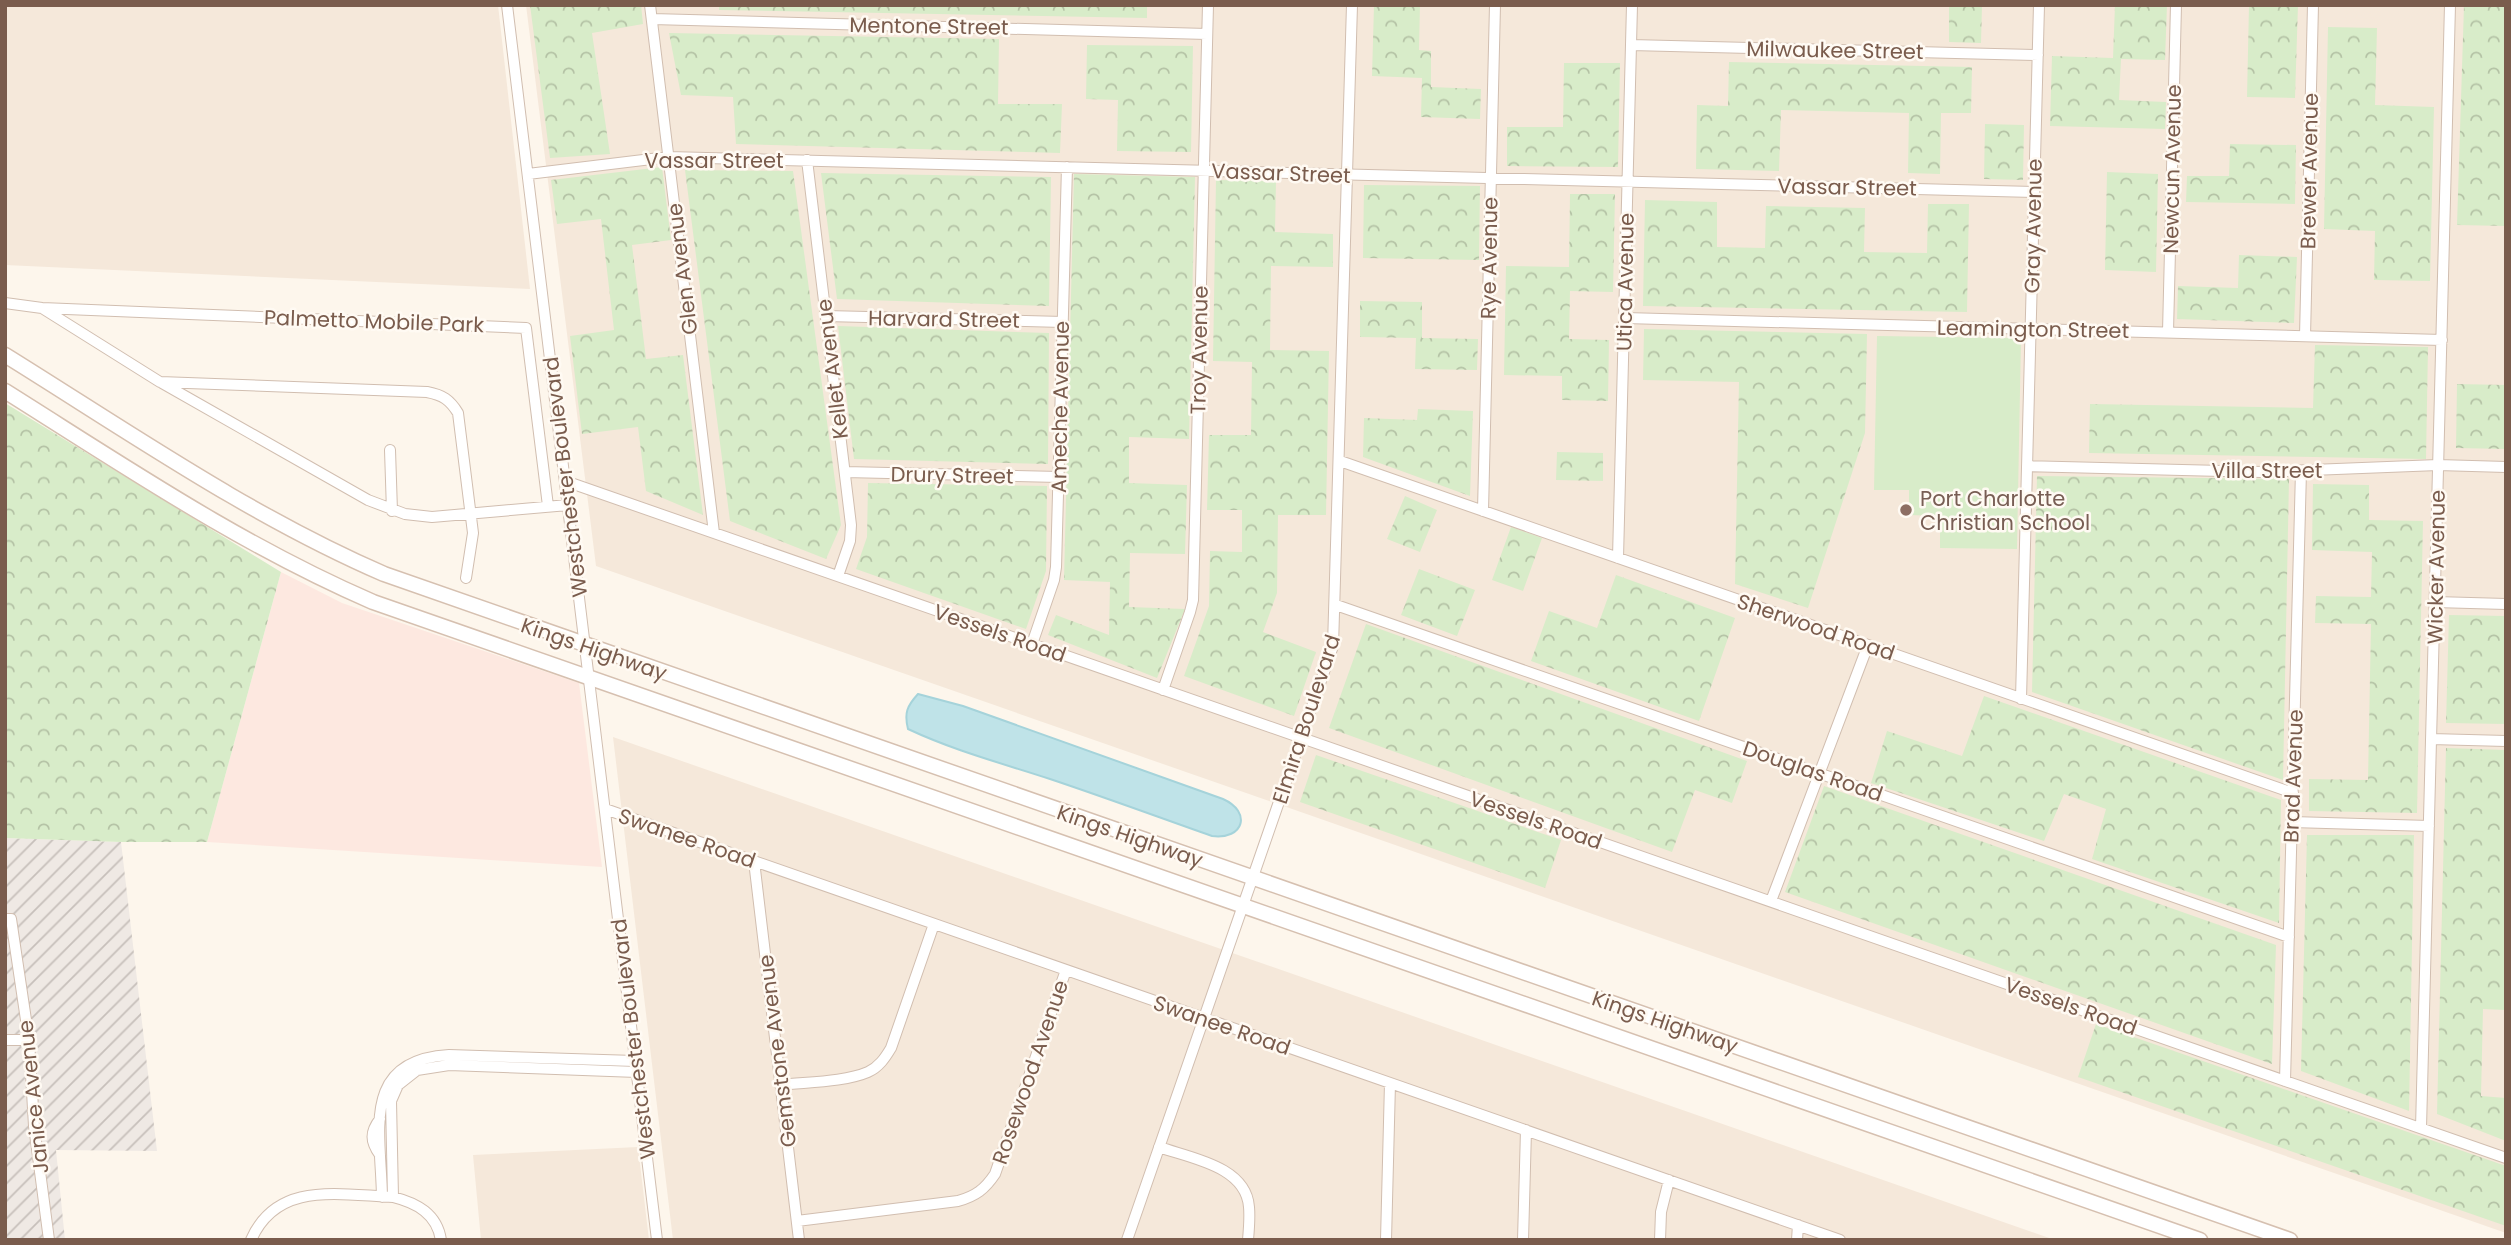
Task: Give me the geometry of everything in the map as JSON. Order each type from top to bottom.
[{"type":"main road","name":"Kings Highway","points":[[5,355],[253,510],[309,540],[384,574],[2290,1240]]},
{"type":"main road","name":"Kings Highway","points":[[5,391],[222,526],[299,568],[408,615],[2200,1240]]},
{"type":"street","name":"Westchester Boulevard","points":[[508,5],[657,1240]]},
{"type":"street","name":"Glen Avenue","points":[[650,5],[714,533]]},
{"type":"street","name":"Troy Avenue","points":[[1163,690],[1191,612],[1192,600],[1208,5]]},
{"type":"street","name":"Elmira Boulevard","points":[[1127,1240],[1334,646],[1352,5]]},
{"type":"street","name":"Rye Avenue","points":[[1483,511],[1495,5]]},
{"type":"street","name":"Utica Avenue","points":[[1618,558],[1632,5]]},
{"type":"street","name":"Gray Avenue","points":[[2021,699],[2039,5]]},
{"type":"street","name":"Newcun Avenue","points":[[2168,332],[2176,5]]},
{"type":"street","name":"Brewer Avenue","points":[[2305,336],[2313,5]]},
{"type":"street","name":"Wicker Avenue","points":[[2421,1128],[2450,5]]},
{"type":"street","name":"Mentone Street","points":[[652,19],[1207,34]]},
{"type":"street","name":"Milwaukee Street","points":[[1632,44],[2038,55]]},
{"type":"street","name":"Vassar Street","points":[[528,174],[668,157],[2034,192]]},
{"type":"street","name":"Kellet Avenue","points":[[807,160],[851,525],[850,541],[838,576]]},
{"type":"street","name":"Ameche Avenue","points":[[1032,644],[1056,568],[1067,167]]},
{"type":"street","name":"Palmetto Mobile Park","points":[[5,303],[42,308],[526,328],[548,506]]},
{"type":"street","name":"Palmetto Mobile Park","points":[[42,308],[160,382],[392,511],[432,517],[568,505]]},
{"type":"street","name":"Harvard Street","points":[[826,316],[1063,322]]},
{"type":"street","name":"Leamington Street","points":[[1625,318],[2442,340]]},
{"type":"street","name":"Palmetto Mobile Park","points":[[160,382],[440,394],[451,402],[458,413],[470,513]]},
{"type":"street","points":[[390,450],[392,511]]},
{"type":"street","name":"Sherwood Road","points":[[1340,461],[2293,793]]},
{"type":"street","name":"Villa Street","points":[[2027,466],[2262,472],[2438,465],[2506,467]]},
{"type":"street","name":"Brad Avenue","points":[[2286,1081],[2301,471]]},
{"type":"street","name":"Drury Street","points":[[845,472],[1059,477]]},
{"type":"street","name":"Vessels Road","points":[[565,481],[2506,1158]]},
{"type":"street","points":[[466,578],[473,533],[470,513]]},
{"type":"street","points":[[2435,602],[2506,604]]},
{"type":"street","name":"Douglas Road","points":[[1336,605],[2289,937]]},
{"type":"street","points":[[1771,901],[1868,645]]},
{"type":"street","points":[[2431,739],[2506,741]]},
{"type":"street","name":"Swanee Road","points":[[605,809],[1840,1240]]},
{"type":"street","points":[[2292,822],[2429,826]]},
{"type":"street","name":"Gemstone Avenue","points":[[754,861],[799,1240]]},
{"type":"street","name":"Janice Avenue","points":[[5,919],[11,919],[29,1040],[34,1126],[49,1240]]},
{"type":"street","points":[[781,1085],[854,1076],[870,1071],[882,1062],[891,1048],[934,924]]},
{"type":"street","name":"Rosewood Avenue","points":[[797,1221],[958,1201],[973,1197],[986,1187],[995,1174],[1066,970]]},
{"type":"street","points":[[5,1040],[29,1040]]},
{"type":"street","points":[[385,1162],[372,1143],[371,1136],[380,1118],[380,1106],[385,1090],[401,1075],[445,1060],[636,1067]]},
{"type":"street","points":[[388,1197],[385,1162],[391,1101],[401,1075]]},
{"type":"street","points":[[1386,1240],[1390,1083]]},
{"type":"street","points":[[1523,1240],[1526,1130]]},
{"type":"street","points":[[1159,1147],[1221,1169],[1234,1178],[1244,1190],[1249,1205],[1248,1240]]},
{"type":"street","points":[[1660,1240],[1661,1212],[1669,1181]]},
{"type":"street","points":[[251,1240],[266,1216],[277,1206],[314,1194],[388,1197],[415,1204],[435,1221],[441,1240]]},
{"type":"street","points":[[1797,1240],[1798,1225]]},
{"type":"shaded area","points":[[5,5],[498,5],[530,289],[5,265]]},
{"type":"shaded area","points":[[526,5],[2506,5],[2506,1233],[596,566]]},
{"type":"shaded area","points":[[281,572],[342,603],[579,683],[602,867],[207,842]]},
{"type":"shaded area","points":[[613,737],[1241,956],[2055,1240],[673,1240]]},
{"type":"shaded area","points":[[5,838],[121,842],[157,1151],[56,1150],[65,1240],[5,1240]]},
{"type":"shaded area","points":[[638,1147],[649,1240],[481,1240],[473,1155]]},
{"type":"green space","points":[[530,5],[641,5],[643,24],[592,33],[610,154],[550,158]]},
{"type":"green space","points":[[719,5],[1147,5],[1147,18],[719,10]]},
{"type":"green space","points":[[1374,5],[1420,5],[1419,50],[1431,51],[1431,87],[1481,89],[1480,119],[1421,117],[1422,78],[1372,76]]},
{"type":"green space","points":[[1949,5],[1982,5],[1981,43],[1949,42]]},
{"type":"green space","points":[[2115,5],[2167,5],[2165,60],[2121,59],[2119,100],[2166,102],[2165,129],[2050,126],[2052,56],[2113,58]]},
{"type":"green space","points":[[2249,5],[2298,5],[2295,98],[2247,97]]},
{"type":"green space","points":[[2464,5],[2506,5],[2506,226],[2457,225]]},
{"type":"green space","points":[[2328,27],[2377,28],[2375,105],[2434,107],[2430,281],[2374,280],[2375,231],[2324,229]]},
{"type":"green space","points":[[669,33],[999,39],[998,104],[1062,104],[1060,153],[736,144],[733,97],[681,95]]},
{"type":"green space","points":[[1087,45],[1193,46],[1191,152],[1117,151],[1118,100],[1086,99]]},
{"type":"green space","points":[[1729,62],[1972,67],[1971,113],[1941,113],[1940,174],[1908,173],[1909,113],[1781,110],[1779,171],[1696,169],[1697,105],[1728,106]]},
{"type":"green space","points":[[1564,63],[1620,63],[1618,167],[1507,166],[1507,127],[1563,127]]},
{"type":"green space","points":[[1985,124],[2024,125],[2023,180],[1984,179]]},
{"type":"green space","points":[[2230,144],[2296,145],[2295,204],[2186,202],[2187,176],[2229,176]]},
{"type":"green space","points":[[662,167],[671,240],[632,245],[646,359],[683,355],[703,515],[646,491],[638,427],[582,434],[570,336],[614,330],[601,219],[557,224],[551,180]]},
{"type":"green space","points":[[685,170],[793,171],[841,525],[826,559],[730,521]]},
{"type":"green space","points":[[2107,172],[2158,174],[2156,272],[2105,270]]},
{"type":"green space","points":[[821,173],[1051,177],[1049,306],[837,299]]},
{"type":"green space","points":[[1074,174],[1195,177],[1189,439],[1129,437],[1129,483],[1187,485],[1185,554],[1130,553],[1129,607],[1185,609],[1157,678],[1048,635],[1056,615],[1109,635],[1110,582],[1064,580]]},
{"type":"green space","points":[[1216,180],[1276,181],[1275,232],[1333,234],[1333,267],[1271,266],[1270,350],[1329,351],[1326,515],[1278,515],[1277,593],[1263,632],[1316,652],[1294,716],[1184,676],[1209,606],[1210,551],[1242,552],[1242,510],[1207,510],[1209,435],[1251,435],[1252,362],[1213,361]]},
{"type":"green space","points":[[1364,185],[1480,186],[1479,260],[1363,258]]},
{"type":"green space","points":[[1570,194],[1615,194],[1613,292],[1570,291],[1569,339],[1609,340],[1608,401],[1562,400],[1562,376],[1504,375],[1506,266],[1569,267]]},
{"type":"green space","points":[[1645,200],[1717,202],[1717,247],[1765,248],[1766,206],[1865,208],[1864,252],[1927,253],[1928,204],[1969,204],[1967,312],[1643,306]]},
{"type":"green space","points":[[2239,255],[2297,257],[2294,323],[2177,319],[2178,286],[2238,288]]},
{"type":"green space","points":[[1360,301],[1422,302],[1422,338],[1478,339],[1477,370],[1415,369],[1416,338],[1360,337]]},
{"type":"green space","points":[[838,326],[1049,333],[1048,464],[854,459]]},
{"type":"green space","points":[[1644,329],[1867,334],[1865,433],[1808,608],[1735,584],[1739,382],[1643,380]]},
{"type":"green space","points":[[1877,336],[2021,338],[2017,549],[1940,548],[1940,516],[1909,515],[1909,490],[1874,490]]},
{"type":"green space","points":[[2315,345],[2428,347],[2426,459],[2089,453],[2090,404],[2313,408]]},
{"type":"green space","points":[[2457,384],[2506,385],[2506,449],[2456,448]]},
{"type":"green space","points":[[5,403],[281,572],[207,842],[5,838]]},
{"type":"green space","points":[[1418,409],[1473,411],[1470,496],[1363,457],[1364,418],[1417,420]]},
{"type":"green space","points":[[1557,452],[1603,453],[1603,481],[1556,480]]},
{"type":"green space","points":[[2037,476],[2289,479],[2283,780],[2032,692]]},
{"type":"green space","points":[[868,483],[1047,486],[1046,571],[1026,629],[856,569],[867,537]]},
{"type":"green space","points":[[2313,484],[2369,485],[2369,520],[2423,521],[2417,813],[2309,811],[2309,779],[2368,780],[2371,624],[2315,623],[2316,596],[2371,597],[2372,552],[2312,550]]},
{"type":"green space","points":[[1405,496],[1437,510],[1420,552],[1387,539]]},
{"type":"green space","points":[[1511,527],[1542,538],[1523,591],[1492,580]]},
{"type":"green space","points":[[1419,569],[1475,590],[1457,636],[1401,615]]},
{"type":"green space","points":[[1616,575],[1735,618],[1699,721],[1531,661],[1549,611],[1597,628]]},
{"type":"green space","points":[[2449,615],[2506,616],[2506,724],[2446,723]]},
{"type":"green space","points":[[1366,624],[1747,761],[1732,803],[1695,790],[1672,852],[1329,728]]},
{"type":"green space","points":[[1984,696],[2281,800],[2279,923],[2092,859],[2106,809],[2064,794],[2044,841],[1871,783],[1887,731],[1962,756]]},
{"type":"green space","points":[[2446,748],[2506,750],[2506,1010],[2483,1009],[2481,1096],[2506,1098],[2506,1141],[2437,1114]]},
{"type":"green space","points":[[1316,755],[1561,840],[1545,888],[1300,802]]},
{"type":"green space","points":[[1824,786],[2276,945],[2272,1064],[1785,892]]},
{"type":"green space","points":[[2307,835],[2414,835],[2409,1111],[2301,1071]]},
{"type":"green space","points":[[2096,1024],[2506,1166],[2506,1226],[2078,1077]]},
{"type":"water","points":[[918,694],[963,706],[1223,799],[1238,811],[1240,824],[1231,834],[1212,836],[926,737],[908,729],[907,710]]},
{"type":"place","name":"Port Charlotte Christian School","points":[[1906,510]]}]
